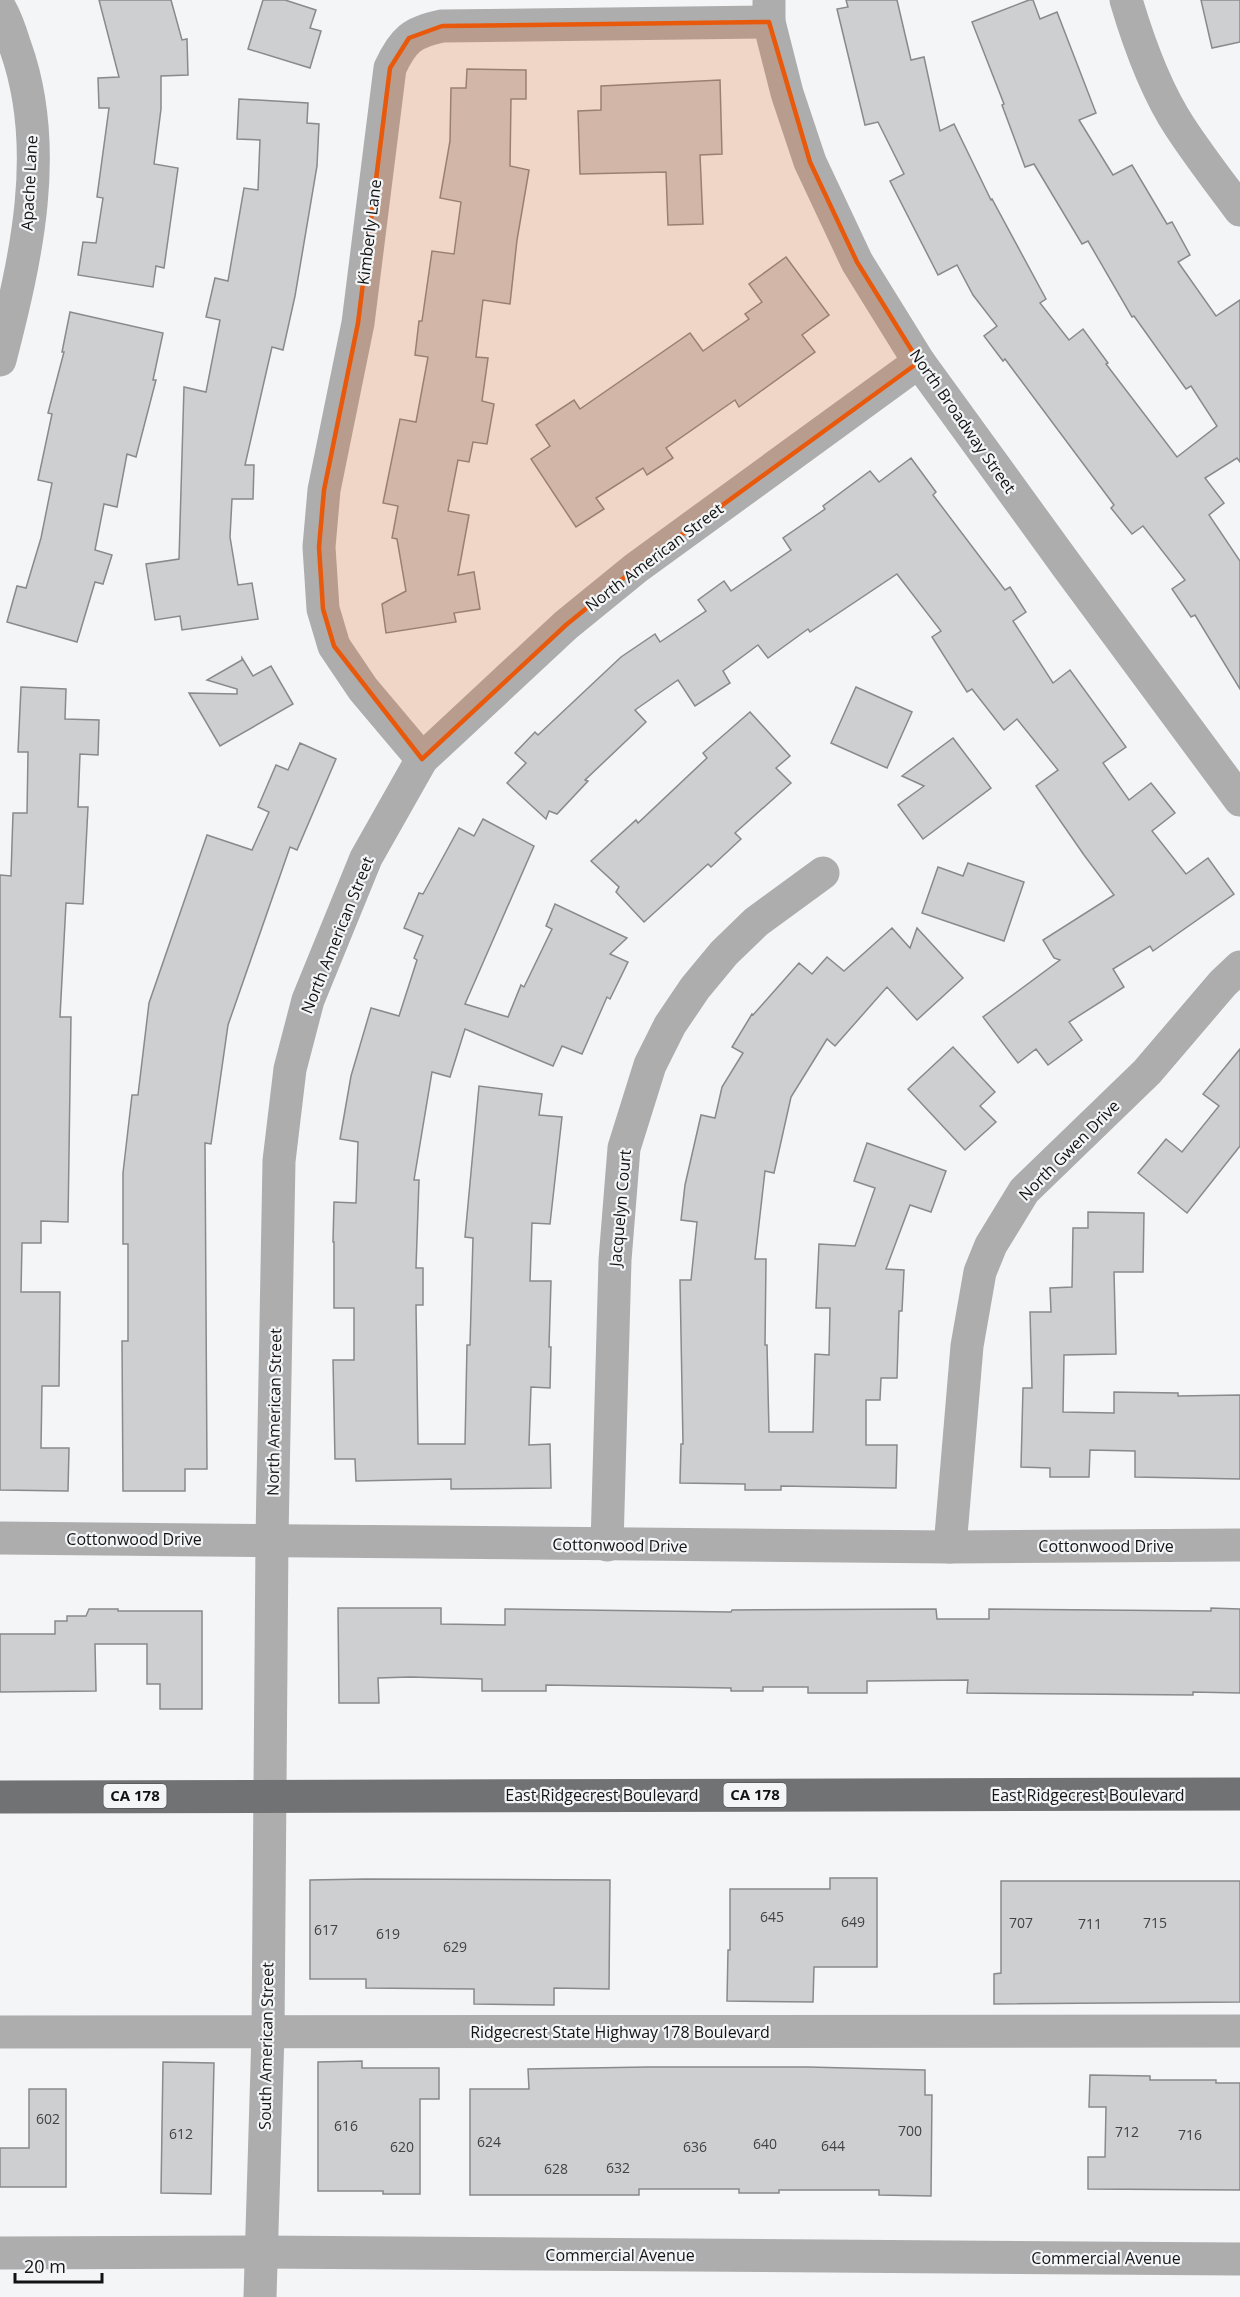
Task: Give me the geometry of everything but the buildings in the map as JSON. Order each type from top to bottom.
[{"type":"main road","name":"East Ridgecrest Boulevard","points":[[0,1797],[1240,1794]]},
{"type":"street","points":[[1126,0],[1137,37],[1156,84],[1179,126],[1240,210]]},
{"type":"street","name":"Apache Lane","points":[[0,8],[23,67],[34,135],[32,201],[25,248],[0,360]]},
{"type":"street","name":"North Broadway Street","points":[[769,11],[787,93],[810,162],[857,262],[920,362],[1066,566],[1240,800]]},
{"type":"street","name":"Kimberly Lane","points":[[422,759],[363,689],[334,646],[323,609],[319,548],[324,490],[358,323],[390,68],[399,49],[409,38],[426,29],[442,26],[769,11]]},
{"type":"street","name":"North American Street","points":[[269,1795],[279,1161],[290,1069],[308,1000],[366,858],[422,759],[583,610],[636,568],[920,362]]},
{"type":"street","name":"Jacquelyn Court","points":[[607,1545],[615,1260],[624,1148],[650,1065],[695,988],[724,953],[756,922],[823,873]]},
{"type":"street","name":"North Gwen Drive","points":[[950,1547],[967,1346],[980,1272],[991,1245],[1024,1191],[1147,1072],[1223,982],[1240,966]]},
{"type":"street","name":"Cottonwood Drive","points":[[0,1538],[950,1547],[1240,1545]]},
{"type":"street","name":"South American Street","points":[[260,2297],[268,2033],[269,1795]]},
{"type":"street","name":"Ridgecrest State Highway 178 Boulevard","points":[[0,2032],[1240,2031]]},
{"type":"street","name":"Commercial Avenue","points":[[0,2253],[260,2252],[1240,2259]]},
{"type":"highlighted area","points":[[769,22],[810,162],[857,262],[919,362],[636,568],[566,625],[422,759],[334,646],[323,609],[319,547],[324,490],[358,323],[390,68],[409,38],[442,26]]}]
